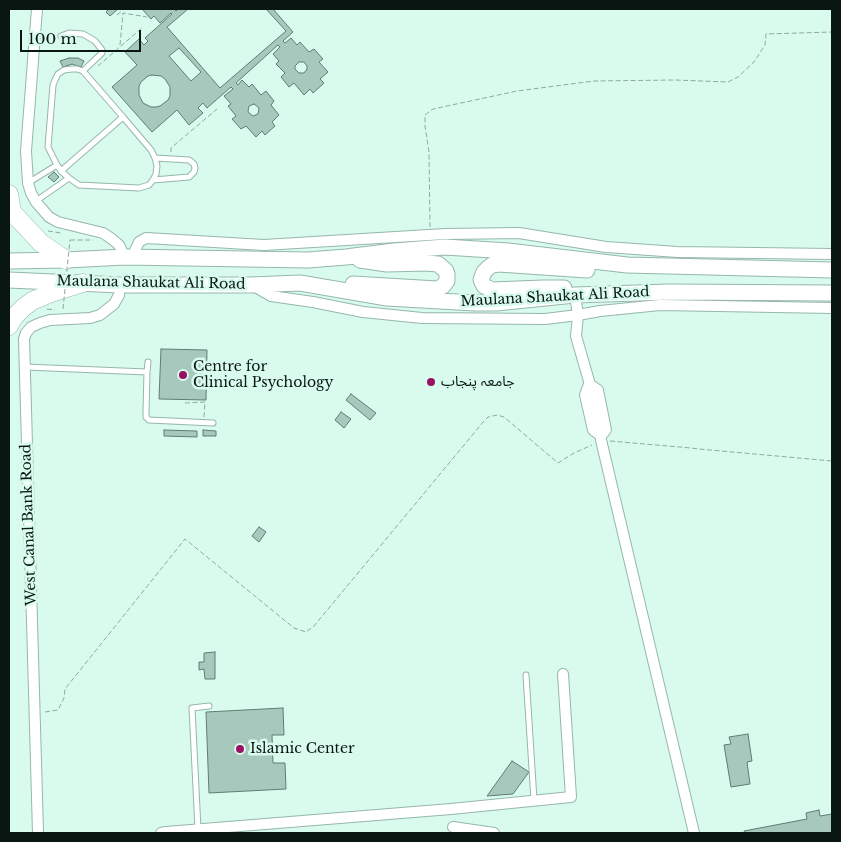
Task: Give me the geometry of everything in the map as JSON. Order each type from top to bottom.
[{"type":"highway","points":[[9,194],[12,212],[41,243],[66,260]]},
{"type":"highway","points":[[9,326],[14,317],[32,301],[82,283]]},
{"type":"main road","name":"Maulana Shaukat Ali Road","points":[[9,261],[128,257],[308,260],[445,247],[508,251],[628,265],[832,270]]},
{"type":"main road","points":[[308,284],[326,282],[437,289],[447,281],[446,270],[438,264],[387,264],[366,262],[346,257]]},
{"type":"main road","points":[[618,294],[543,288],[492,290],[484,286],[481,280],[488,268],[499,264],[597,270],[628,265]]},
{"type":"main road","name":"Maulana Shaukat Ali Road","points":[[9,280],[120,285],[308,284],[387,298],[463,302],[496,302],[669,292],[832,293]]},
{"type":"street","points":[[37,9],[26,151],[28,183],[31,193],[49,217],[58,222],[103,233],[112,239],[128,257],[139,242],[146,238],[264,245],[430,235],[519,234],[606,247],[678,252],[832,254]]},
{"type":"street","name":"West Canal Bank Road","points":[[38,833],[24,339],[31,327],[50,320],[90,318],[100,315],[114,304],[119,295],[120,285]]},
{"type":"street","points":[[251,285],[271,296],[363,312],[422,318],[544,319],[660,305],[832,308]]},
{"type":"street","points":[[574,296],[578,315],[576,336],[589,384],[598,390],[606,430],[601,438],[694,833]]},
{"type":"street","points":[[161,833],[451,809],[571,796],[563,674]]},
{"type":"street","points":[[453,827],[487,833]]},
{"type":"lane","points":[[61,36],[69,33],[83,34],[95,41],[102,50],[102,54],[83,71]]},
{"type":"lane","points":[[78,69],[88,76],[156,158],[156,174],[149,185],[139,188],[79,185],[61,171],[52,157],[48,147],[54,80],[64,70],[78,69]]},
{"type":"lane","points":[[61,171],[123,117]]},
{"type":"lane","points":[[153,180],[188,177],[194,172],[194,164],[189,160],[156,158]]},
{"type":"lane","points":[[28,183],[57,165]]},
{"type":"lane","points":[[36,202],[69,178]]},
{"type":"lane","points":[[148,362],[146,417],[149,420],[213,423]]},
{"type":"lane","points":[[25,367],[148,372]]},
{"type":"lane","points":[[526,676],[534,800]]},
{"type":"lane","points":[[198,829],[192,708],[208,706]]},
{"type":"path","points":[[117,15],[124,9]]},
{"type":"path","points":[[122,12],[148,17]]},
{"type":"path","points":[[120,47],[122,12]]},
{"type":"path","points":[[88,76],[143,27]]},
{"type":"path","points":[[430,235],[429,152],[425,115],[433,109],[517,91],[594,81],[675,80],[728,82],[738,77],[754,62],[765,45],[766,34],[832,32]]},
{"type":"path","points":[[170,159],[171,148],[217,109]]},
{"type":"path","points":[[63,309],[70,240]]},
{"type":"path","points":[[185,403],[205,402],[204,423]]},
{"type":"path","points":[[34,714],[58,710],[64,698],[65,689],[185,539],[294,628],[306,632],[314,626],[488,417],[497,415],[504,417],[558,463],[601,438],[832,461]]},
{"type":"building","points":[[109,9],[118,9],[110,16],[106,12]]},
{"type":"building","points":[[142,9],[176,9],[176,11],[178,9],[188,9],[167,27],[220,88],[286,31],[266,9],[273,9],[293,32],[283,41],[285,43],[291,38],[297,45],[300,42],[309,52],[314,49],[323,59],[319,62],[328,72],[320,79],[324,83],[313,93],[310,89],[304,95],[294,83],[289,87],[281,77],[285,73],[276,64],[279,61],[273,54],[280,47],[278,45],[236,83],[238,85],[242,80],[249,87],[252,84],[261,95],[266,91],[274,101],[271,105],[279,115],[272,122],[275,126],[265,135],[262,131],[256,137],[246,126],[241,129],[232,119],[236,116],[228,106],[231,104],[224,96],[233,89],[231,87],[207,108],[203,103],[198,108],[203,113],[189,125],[177,110],[152,132],[112,87],[137,65],[125,52],[139,39],[144,45],[148,41],[145,38],[172,14],[160,23],[154,16],[151,19]],"holes":[[[179,48],[201,72],[191,81],[169,56]],[[299,62],[304,62],[307,69],[304,73],[299,73],[295,66]],[[148,76],[161,76],[170,87],[168,100],[160,106],[151,107],[143,103],[139,95],[139,86]],[[254,104],[258,107],[258,114],[253,116],[249,113],[249,106]]]},
{"type":"building","points":[[78,58],[84,61],[81,67],[72,64],[63,67],[60,61]]},
{"type":"building","points":[[54,172],[59,177],[54,182],[48,177]]},
{"type":"building","name":"Centre for Clinical Psychology","points":[[161,349],[207,350],[206,400],[159,399]]},
{"type":"building","points":[[351,394],[376,413],[370,420],[346,400]]},
{"type":"building","points":[[341,412],[351,419],[344,428],[335,420]]},
{"type":"building","points":[[164,430],[197,431],[197,437],[164,436]]},
{"type":"building","points":[[203,430],[216,431],[216,436],[203,436]]},
{"type":"building","points":[[259,527],[266,532],[259,542],[252,536]]},
{"type":"building","points":[[215,652],[215,679],[205,679],[204,669],[199,670],[199,662],[204,662],[204,653]]},
{"type":"building","name":"Islamic Center","points":[[283,708],[284,735],[272,735],[273,763],[285,763],[286,789],[209,793],[206,712]]},
{"type":"building","points":[[748,734],[752,761],[747,762],[750,784],[731,787],[724,745],[731,744],[729,737]]},
{"type":"building","points":[[512,761],[529,772],[513,794],[487,796]]},
{"type":"building","points":[[819,810],[820,816],[832,814],[832,833],[745,833],[744,831],[807,819],[806,813]]},
{"type":"place","name":"Centre for Clinical Psychology","points":[[183,375]]},
{"type":"place","name":"جامعہ پنجاب","points":[[431,382]]},
{"type":"place","name":"Islamic Center","points":[[240,749]]}]
